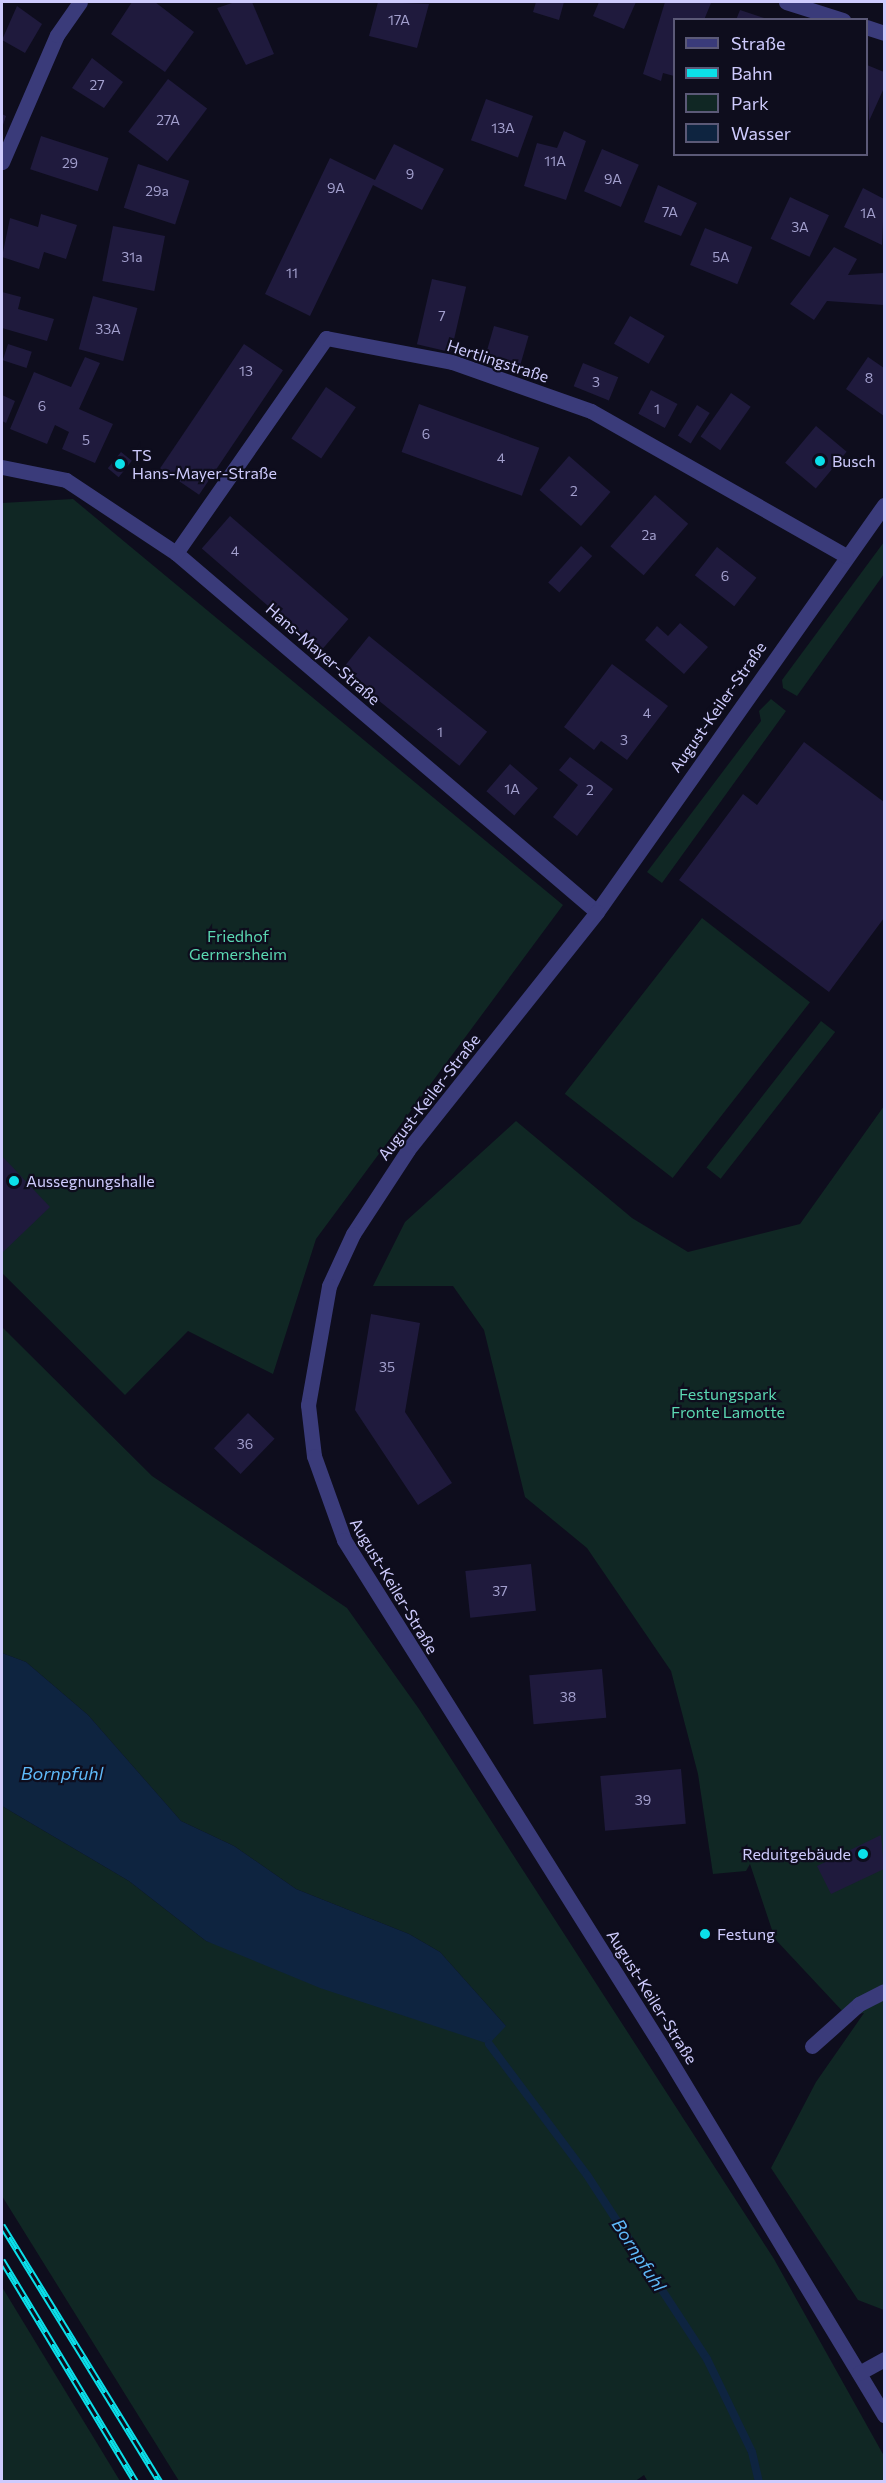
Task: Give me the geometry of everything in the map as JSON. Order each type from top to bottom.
[{"type":"street","points":[[2,162],[57,34],[80,2]]},
{"type":"street","points":[[786,2],[837,18]]},
{"type":"street","points":[[868,27],[885,33]]},
{"type":"street","name":"Hertlingstraße","points":[[177,553],[326,338],[452,362],[591,411],[846,556]]},
{"type":"street","name":"Hans-Mayer-Straße","points":[[2,466],[66,480],[177,553],[597,912]]},
{"type":"street","name":"August-Keiler-Straße","points":[[885,505],[846,556],[597,912],[408,1149],[340,1260],[312,1360],[308,1405],[314,1456],[334,1519],[367,1580],[662,2047],[885,2415]]},
{"type":"street","points":[[812,2046],[859,2004],[885,1991]]},
{"type":"street","points":[[859,2373],[885,2359]]},
{"type":"green space","name":"Friedhof Germersheim","points":[[73,499],[563,905],[316,1239],[273,1374],[188,1331],[125,1395],[2,1273],[2,503]]},
{"type":"green space","points":[[884,542],[884,574],[797,696],[783,688],[782,680]]},
{"type":"green space","points":[[771,699],[786,711],[662,883],[647,872],[761,721],[759,711]]},
{"type":"green space","points":[[702,918],[810,1002],[673,1178],[565,1094]]},
{"type":"green space","points":[[821,1021],[835,1032],[721,1179],[706,1168]]},
{"type":"green space","name":"Festungspark Fronte Lamotte","points":[[884,1106],[884,2310],[858,2300],[771,2168],[816,2082],[864,2013],[847,2016],[775,1939],[750,1864],[746,1871],[713,1874],[698,1774],[671,1671],[587,1548],[525,1497],[484,1330],[453,1286],[373,1286],[405,1222],[516,1121],[632,1218],[688,1252],[800,1224]]},
{"type":"green space","points":[[2,1327],[152,1476],[347,1608],[419,1709],[774,2259],[884,2456],[884,2481],[648,2482],[644,2475],[634,2482],[179,2481],[2,2196],[2,1806],[129,1881],[206,1941],[506,2026],[440,1952],[409,1934],[296,1889],[234,1846],[181,1821],[88,1715],[26,1662],[2,1653]]},
{"type":"green space","points":[[2,2287],[120,2481],[2,2481]]},
{"type":"water","name":"Bornpfuhl","points":[[2,1653],[26,1662],[88,1715],[181,1821],[234,1846],[296,1889],[409,1934],[440,1952],[506,2026],[489,2044],[320,1988],[206,1941],[129,1881],[2,1806]]},
{"type":"building","points":[[132,2],[155,2],[194,32],[165,72],[111,34]]},
{"type":"building","points":[[235,2],[252,2],[274,54],[246,65],[217,8]]},
{"type":"building","points":[[378,2],[429,4],[417,48],[369,36]]},
{"type":"building","points":[[536,2],[564,2],[559,20],[533,12]]},
{"type":"building","points":[[599,2],[636,2],[624,29],[593,16]]},
{"type":"building","points":[[665,2],[711,3],[705,18],[673,18],[673,76],[663,73],[661,81],[643,74]]},
{"type":"building","points":[[17,6],[42,24],[25,53],[2,40]]},
{"type":"building","points":[[740,10],[764,18],[737,18]]},
{"type":"building","points":[[92,58],[123,82],[104,108],[72,88]]},
{"type":"building","points":[[868,65],[884,72],[884,88],[869,121]]},
{"type":"building","points":[[168,79],[207,108],[167,161],[128,132]]},
{"type":"building","points":[[486,99],[533,116],[518,157],[471,140]]},
{"type":"building","points":[[2,114],[6,116],[2,128]]},
{"type":"building","points":[[564,131],[586,141],[566,200],[524,186],[537,143],[557,148]]},
{"type":"building","points":[[41,136],[109,158],[98,191],[30,169]]},
{"type":"building","points":[[394,144],[444,169],[422,210],[373,185],[310,316],[265,294],[330,158],[375,180]]},
{"type":"building","points":[[602,149],[639,165],[621,207],[584,191]]},
{"type":"building","points":[[138,164],[189,181],[175,224],[124,208]]},
{"type":"building","points":[[658,185],[697,203],[681,236],[644,222]]},
{"type":"building","points":[[863,188],[884,199],[882,245],[844,227]]},
{"type":"building","points":[[790,197],[829,215],[810,257],[771,239]]},
{"type":"building","points":[[41,214],[77,225],[66,259],[44,252],[39,269],[2,257],[10,218],[38,227]]},
{"type":"building","points":[[113,226],[165,236],[154,291],[102,281]]},
{"type":"building","points":[[705,228],[752,247],[737,284],[690,265]]},
{"type":"building","points":[[834,247],[857,259],[848,275],[884,273],[884,305],[827,301],[814,320],[790,304]]},
{"type":"building","points":[[432,279],[466,287],[451,352],[417,344]]},
{"type":"building","points":[[2,292],[21,297],[18,309],[54,319],[47,341],[2,328]]},
{"type":"building","points":[[93,296],[137,308],[123,361],[79,349]]},
{"type":"building","points":[[630,316],[665,336],[649,364],[614,344]]},
{"type":"building","points":[[494,326],[529,336],[520,367],[485,357]]},
{"type":"building","points":[[8,344],[32,352],[27,368],[3,360]]},
{"type":"building","points":[[244,344],[283,370],[199,495],[160,468]]},
{"type":"building","points":[[85,357],[100,363],[79,409],[113,424],[95,463],[62,449],[69,432],[55,425],[47,444],[10,429],[34,372],[71,387]]},
{"type":"building","points":[[868,357],[884,368],[884,416],[846,389]]},
{"type":"building","points":[[583,363],[618,377],[609,400],[574,386]]},
{"type":"building","points":[[326,387],[356,407],[321,459],[291,438]]},
{"type":"building","points":[[651,390],[677,404],[665,428],[638,414]]},
{"type":"building","points":[[731,393],[751,407],[720,450],[701,436]]},
{"type":"building","points":[[2,395],[15,401],[6,423],[2,421]]},
{"type":"building","points":[[419,404],[539,448],[522,496],[402,452]]},
{"type":"building","points":[[697,405],[710,413],[691,443],[678,436]]},
{"type":"building","points":[[816,426],[847,452],[816,488],[785,463]]},
{"type":"building","name":"TS Hans-Mayer-Straße","points":[[121,452],[132,461],[119,477],[108,468]]},
{"type":"building","points":[[569,456],[611,492],[581,526],[539,490]]},
{"type":"building","points":[[655,495],[688,524],[644,575],[610,546]]},
{"type":"building","points":[[230,516],[348,619],[320,651],[202,548]]},
{"type":"building","points":[[581,546],[592,556],[559,592],[548,582]]},
{"type":"building","points":[[717,547],[756,578],[734,606],[695,575]]},
{"type":"building","points":[[680,623],[708,647],[684,674],[645,640],[657,626],[668,636]]},
{"type":"building","points":[[369,636],[487,732],[459,766],[341,670]]},
{"type":"building","points":[[612,664],[668,706],[627,760],[601,741],[594,750],[564,727]]},
{"type":"building","points":[[804,742],[884,802],[884,918],[829,992],[679,880],[743,794],[757,805]]},
{"type":"building","points":[[570,757],[613,789],[577,836],[553,817],[578,785],[559,770]]},
{"type":"building","points":[[510,764],[538,788],[514,815],[486,791]]},
{"type":"building","name":"Aussegnungshalle","points":[[2,1156],[50,1207],[2,1253]]},
{"type":"building","points":[[371,1314],[420,1323],[405,1412],[452,1483],[418,1505],[355,1410]]},
{"type":"building","points":[[248,1413],[275,1439],[241,1474],[214,1448]]},
{"type":"building","points":[[531,1564],[536,1611],[470,1618],[465,1571]]},
{"type":"building","points":[[602,1669],[606,1718],[534,1724],[529,1675]]},
{"type":"building","points":[[681,1769],[686,1824],[605,1831],[600,1776]]},
{"type":"building","name":"Reduitgebäude","points":[[881,1835],[884,1869],[831,1894],[817,1866]]},
{"type":"waterway","name":"Bornpfuhl","points":[[489,2044],[587,2175],[707,2359],[752,2452],[759,2482]]},
{"type":"railway","points":[[2,2225],[160,2482]]},
{"type":"railway","points":[[2,2260],[136,2482]]},
{"type":"place","name":"Busch","points":[[820,461]]},
{"type":"place","name":"TS Hans-Mayer-Straße","points":[[120,464]]},
{"type":"place","name":"Aussegnungshalle","points":[[14,1181]]},
{"type":"place","name":"Reduitgebäude","points":[[863,1854]]},
{"type":"place","name":"Festung","points":[[705,1934]]}]
